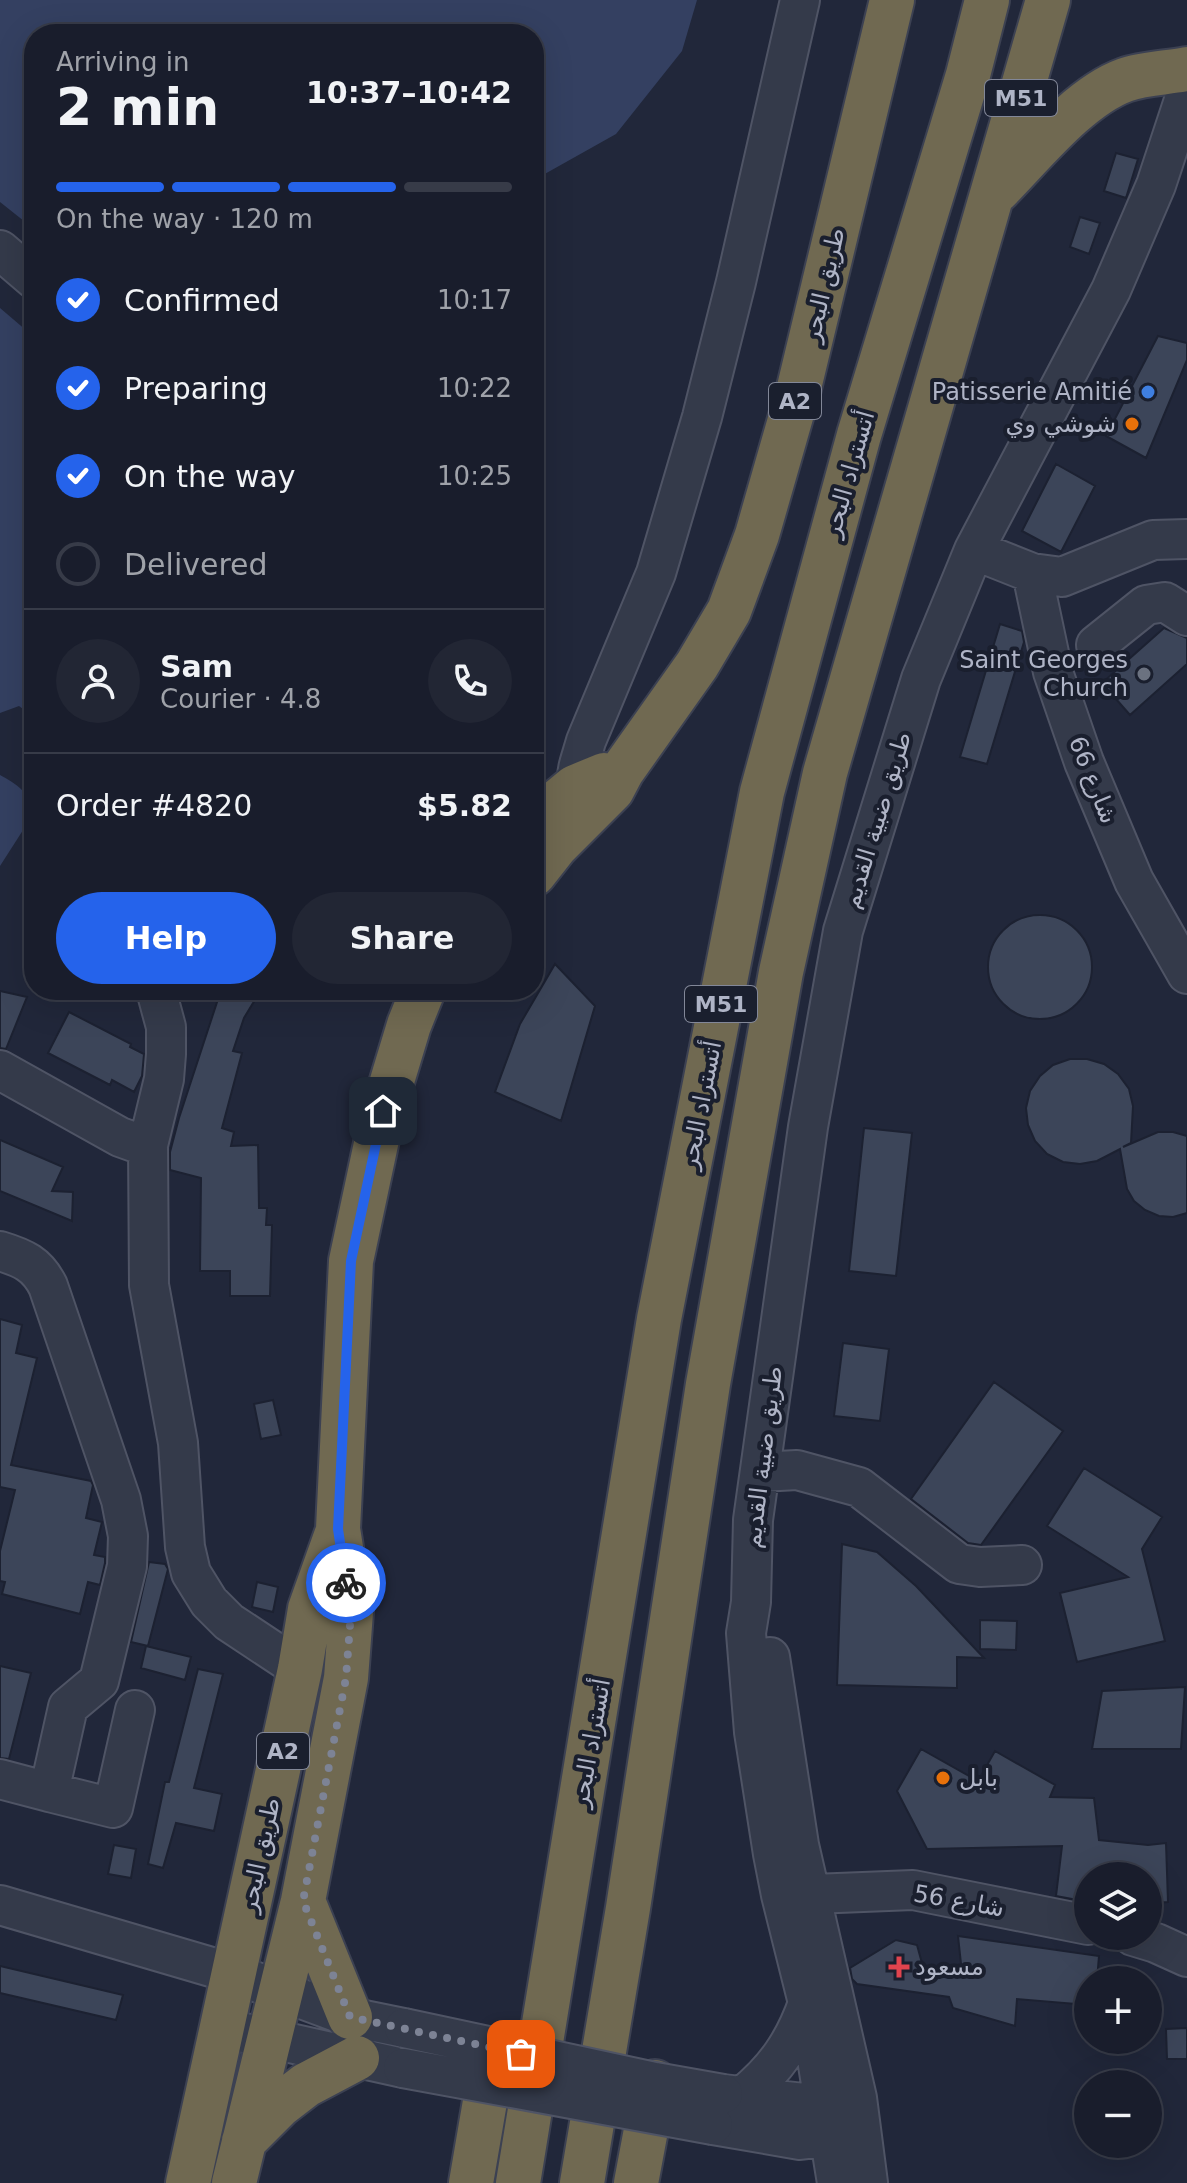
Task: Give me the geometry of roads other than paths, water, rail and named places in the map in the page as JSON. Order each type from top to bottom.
[{"type":"highway","name":"طريق البحر","points":[[581,800],[599,777],[622,771],[697,665],[729,611],[757,535],[798,392],[892,0]]},
{"type":"highway","name":"أتستراد البحر","points":[[518,2183],[659,1319],[762,792],[859,435],[968,75],[987,0]]},
{"type":"highway","name":"M51","points":[[582,2183],[628,1908],[708,1384],[781,972],[825,773],[1048,0]]},
{"type":"highway","points":[[993,196],[1067,121],[1100,93],[1126,79],[1187,69]]},
{"type":"highway","name":"A2","points":[[544,817],[581,800]]},
{"type":"highway","name":"A2","points":[[544,861],[581,800]]},
{"type":"highway","name":"طريق البحر","points":[[238,2163],[303,1901],[346,1678],[351,1612],[338,1529],[351,1261],[383,1111],[419,1000]]},
{"type":"highway","name":"طريق البحر","points":[[188,2183],[300,1669],[310,1609],[338,1529]]},
{"type":"highway","points":[[300,1669],[346,1678]]},
{"type":"highway","points":[[238,2163],[280,2105],[306,2085],[354,2038],[303,1901]]},
{"type":"highway","points":[[471,2183],[492,2067]]},
{"type":"highway","points":[[636,2183],[651,2098]]},
{"type":"street","points":[[581,800],[586,741],[656,573],[702,417],[800,0]]},
{"type":"street","name":"طريق ضبية القديم","points":[[837,2183],[844,2117],[795,1894],[754,1732],[746,1633],[751,1602],[753,1520],[808,1127],[843,931],[921,679],[974,550],[1111,290],[1156,185],[1187,91]]},
{"type":"street","points":[[0,250],[24,270]]},
{"type":"street","points":[[974,550],[1032,573],[1062,577],[1153,540],[1187,539]]},
{"type":"street","name":"شارع 66","points":[[1032,573],[1053,672],[1084,762],[1134,881],[1187,974]]},
{"type":"street","points":[[1096,645],[1146,605],[1165,602],[1187,616]]},
{"type":"street","points":[[159,1000],[166,1027],[166,1054],[164,1079],[148,1147],[149,1285],[178,1443],[185,1547],[191,1573],[209,1602],[229,1622],[300,1669]]},
{"type":"street","points":[[0,1070],[120,1137],[148,1147]]},
{"type":"street","points":[[0,1251],[30,1262],[41,1272],[48,1286],[121,1500],[128,1536],[127,1566],[99,1681],[68,1707],[49,1792]]},
{"type":"street","points":[[760,1472],[797,1470],[859,1487],[959,1564],[980,1567],[1022,1565]]},
{"type":"street","points":[[0,1779],[113,1808],[135,1710]]},
{"type":"street","name":"شارع 56","points":[[795,1894],[913,1890],[1074,1922]]},
{"type":"street","name":"طريق ضبية القديم","points":[[795,1894],[808,2003],[868,2183]]},
{"type":"street","points":[[0,1905],[235,1974],[281,1991],[403,2068],[492,2067],[651,2098],[726,2105],[800,2140],[844,2117]]},
{"type":"street","points":[[1162,1946],[1187,1957]]},
{"type":"street","points":[[726,2105],[761,2081],[788,2050],[808,2003]]},
{"type":"street","points":[[222,2028],[269,2039],[354,2038],[404,2028],[492,2067]]},
{"type":"water","points":[[0,0],[697,0],[682,51],[616,134],[544,174],[544,24],[24,24],[24,221],[0,202]]},
{"type":"water","points":[[0,308],[24,328],[24,710],[19,706],[0,713]]},
{"type":"water","points":[[0,775],[24,792],[24,829],[0,866]]},
{"type":"place","name":"Patisserie Amitié","points":[[1148,392]]},
{"type":"place","name":"شوشي وي","points":[[1132,424]]},
{"type":"place","name":"Saint Georges Church","points":[[1144,674]]},
{"type":"place","name":"بابل","points":[[943,1778]]},
{"type":"place","name":"مسعود","points":[[899,1967]]}]
